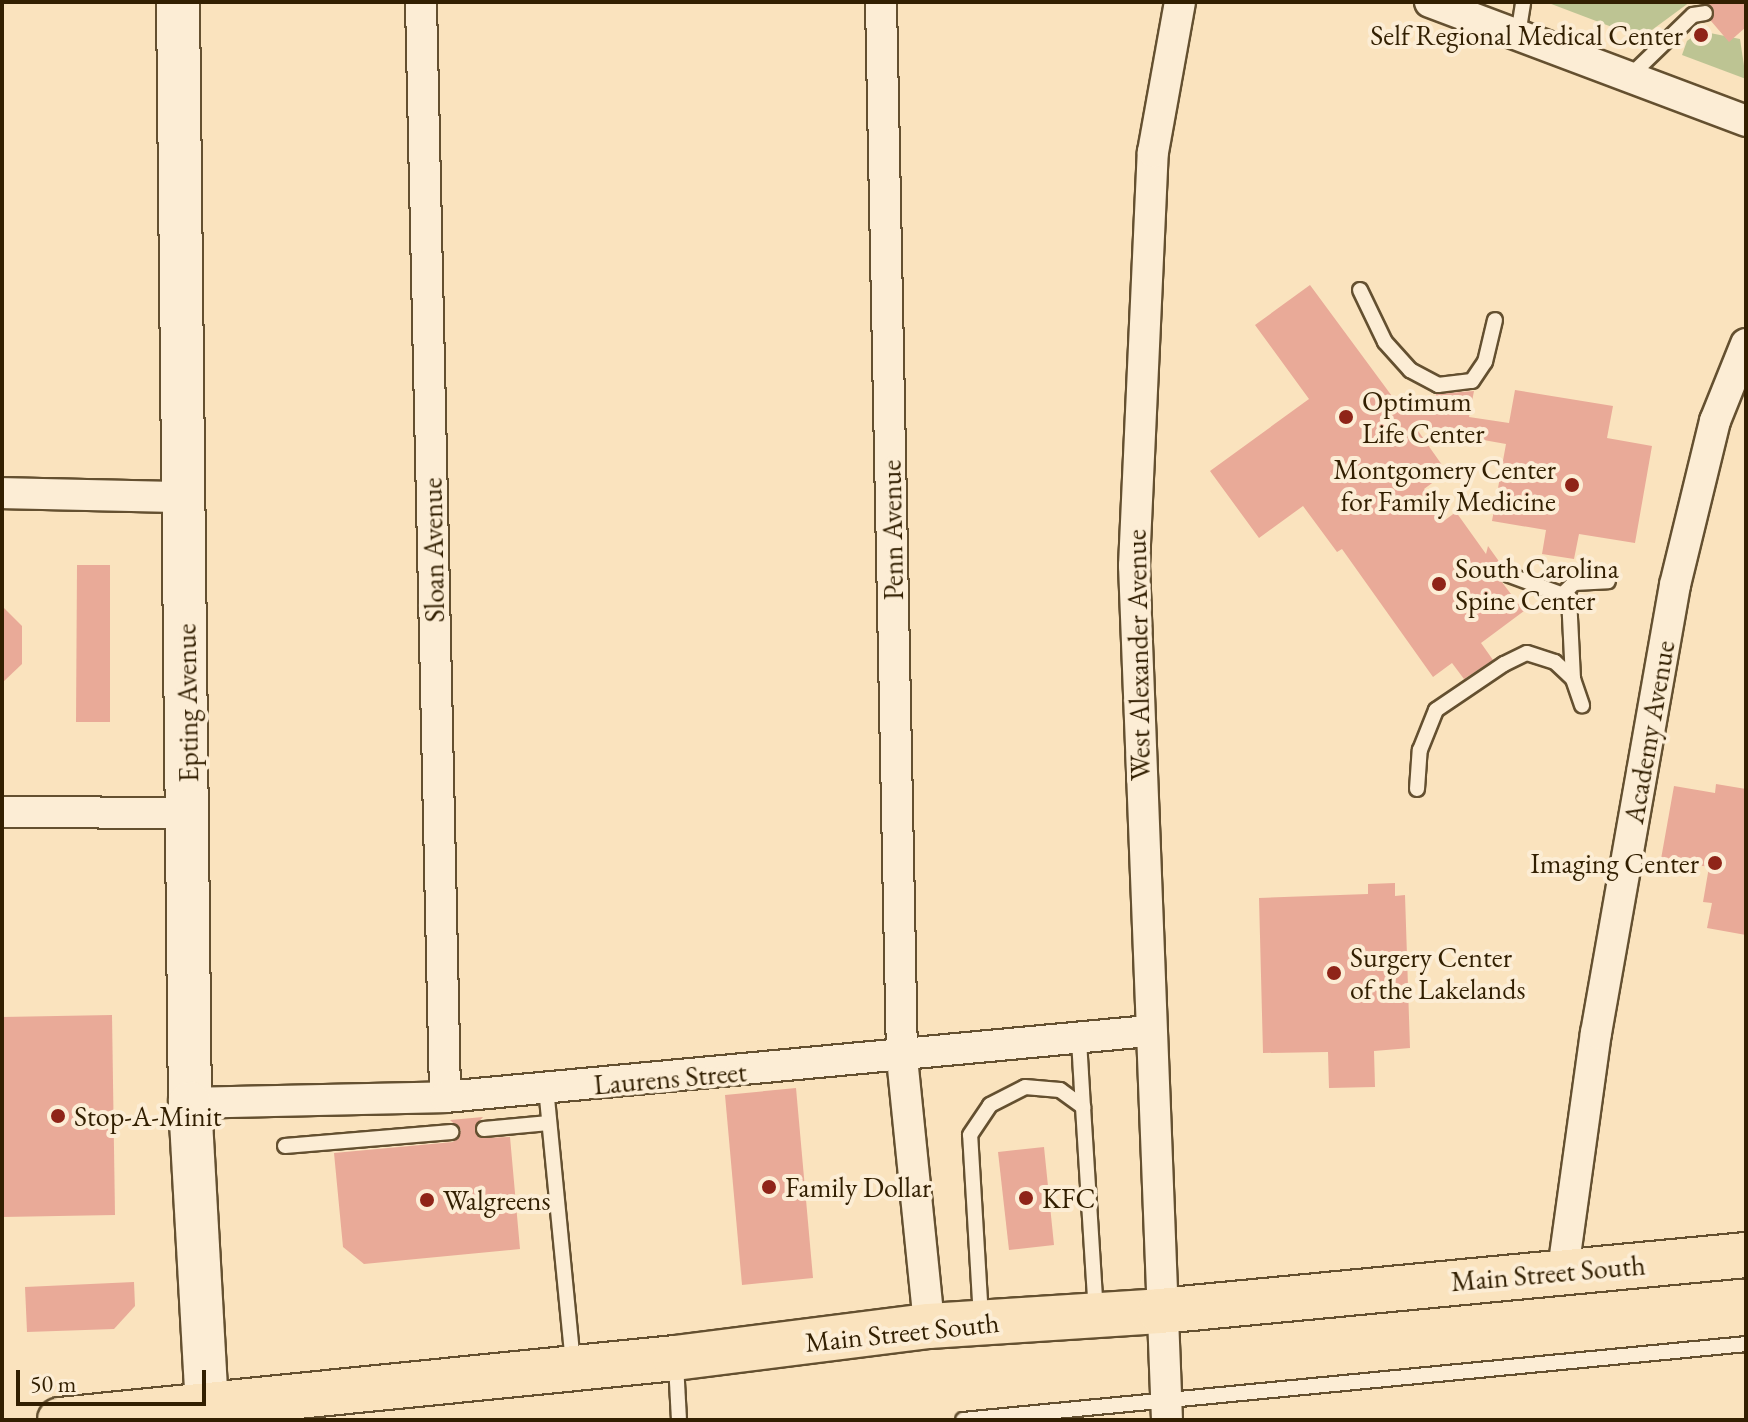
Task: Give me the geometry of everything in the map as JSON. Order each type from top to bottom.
[{"type":"main road","name":"Main Street South","points":[[60,1420],[208,1412],[929,1326],[1160,1311],[1563,1270],[1746,1255]]},
{"type":"street","name":"Epting Avenue","points":[[178,2],[190,1103],[208,1412]]},
{"type":"street","name":"Sloan Avenue","points":[[421,2],[445,1097]]},
{"type":"street","name":"Penn Avenue","points":[[881,2],[902,1058],[929,1326]]},
{"type":"street","name":"West Alexander Avenue","points":[[1167,1410],[1148,1031],[1134,566],[1138,381],[1153,152],[1180,2]]},
{"type":"street","points":[[1430,2],[1746,121]]},
{"type":"street","name":"Academy Avenue","points":[[1563,1270],[1596,1033],[1675,585],[1715,421],[1746,344]]},
{"type":"street","points":[[2,493],[183,497]]},
{"type":"street","points":[[2,812],[189,813]]},
{"type":"street","name":"Laurens Street","points":[[190,1103],[445,1097],[902,1058],[1148,1031]]},
{"type":"lane","points":[[1518,35],[1523,2]]},
{"type":"lane","points":[[1629,77],[1693,15],[1705,13]]},
{"type":"lane","points":[[1360,290],[1385,342],[1410,370],[1438,385],[1472,381],[1485,362],[1495,320]]},
{"type":"lane","points":[[1509,575],[1564,593]]},
{"type":"lane","points":[[1564,593],[1574,583],[1608,581]]},
{"type":"lane","points":[[1564,593],[1576,656],[1573,679],[1582,705]]},
{"type":"lane","points":[[1417,789],[1420,750],[1436,710],[1462,691],[1527,653],[1555,662],[1573,679]]},
{"type":"lane","points":[[1079,1040],[1096,1315]]},
{"type":"lane","points":[[981,1322],[970,1135],[990,1105],[1025,1087],[1060,1090],[1083,1107]]},
{"type":"lane","points":[[546,1088],[573,1368]]},
{"type":"lane","points":[[484,1129],[549,1123]]},
{"type":"lane","points":[[285,1146],[451,1132]]},
{"type":"lane","points":[[963,1420],[1167,1410],[1746,1344]]},
{"type":"lane","points":[[675,1358],[679,1420]]},
{"type":"green space","points":[[1546,2],[1690,2],[1641,38]]},
{"type":"green space","points":[[1700,31],[1740,39],[1746,79],[1682,55],[1687,41]]},
{"type":"building","points":[[1696,2],[1746,2],[1746,27],[1729,42],[1711,21],[1713,7]]},
{"type":"building","points":[[1310,285],[1400,407],[1432,411],[1436,394],[1474,391],[1469,417],[1509,423],[1515,390],[1613,406],[1607,438],[1652,446],[1635,543],[1579,534],[1574,559],[1542,554],[1546,530],[1492,521],[1506,444],[1416,428],[1447,472],[1424,489],[1445,520],[1456,512],[1486,554],[1488,546],[1503,567],[1501,581],[1524,611],[1481,643],[1493,660],[1464,679],[1452,663],[1433,677],[1342,549],[1337,552],[1303,506],[1259,538],[1210,471],[1309,399],[1255,325]]},
{"type":"building","points":[[77,565],[110,565],[110,722],[76,722]]},
{"type":"building","points":[[2,606],[22,626],[22,664],[2,683]]},
{"type":"building","name":"Imaging Center","points":[[1716,784],[1746,789],[1746,935],[1707,928],[1712,903],[1703,902],[1709,867],[1661,859],[1674,786],[1715,793]]},
{"type":"building","name":"Surgery Center of the Lakelands","points":[[1395,883],[1395,896],[1405,895],[1410,1048],[1374,1051],[1375,1087],[1329,1088],[1328,1052],[1263,1053],[1259,898],[1368,894],[1368,884]]},
{"type":"building","name":"Stop-A-Minit","points":[[112,1015],[115,1215],[2,1217],[2,1017]]},
{"type":"building","name":"Family Dollar","points":[[796,1088],[813,1278],[742,1285],[725,1095]]},
{"type":"building","name":"Walgreens","points":[[483,1117],[475,1126],[479,1138],[510,1137],[520,1249],[364,1264],[343,1247],[334,1153],[453,1142],[461,1130],[450,1120]]},
{"type":"building","name":"KFC","points":[[1044,1147],[1054,1245],[1009,1250],[998,1152]]},
{"type":"building","points":[[134,1282],[135,1306],[114,1329],[27,1332],[25,1287]]},
{"type":"place","name":"Self Regional Medical Center","points":[[1701,35]]},
{"type":"place","name":"Optimum Life Center","points":[[1346,417]]},
{"type":"place","name":"Montgomery Center for Family Medicine","points":[[1572,485]]},
{"type":"place","name":"South Carolina Spine Center","points":[[1439,584]]},
{"type":"place","name":"Imaging Center","points":[[1715,863]]},
{"type":"place","name":"Surgery Center of the Lakelands","points":[[1334,973]]},
{"type":"place","name":"Stop-A-Minit","points":[[58,1116]]},
{"type":"place","name":"Family Dollar","points":[[769,1187]]},
{"type":"place","name":"KFC","points":[[1026,1198]]},
{"type":"place","name":"Walgreens","points":[[427,1200]]}]
